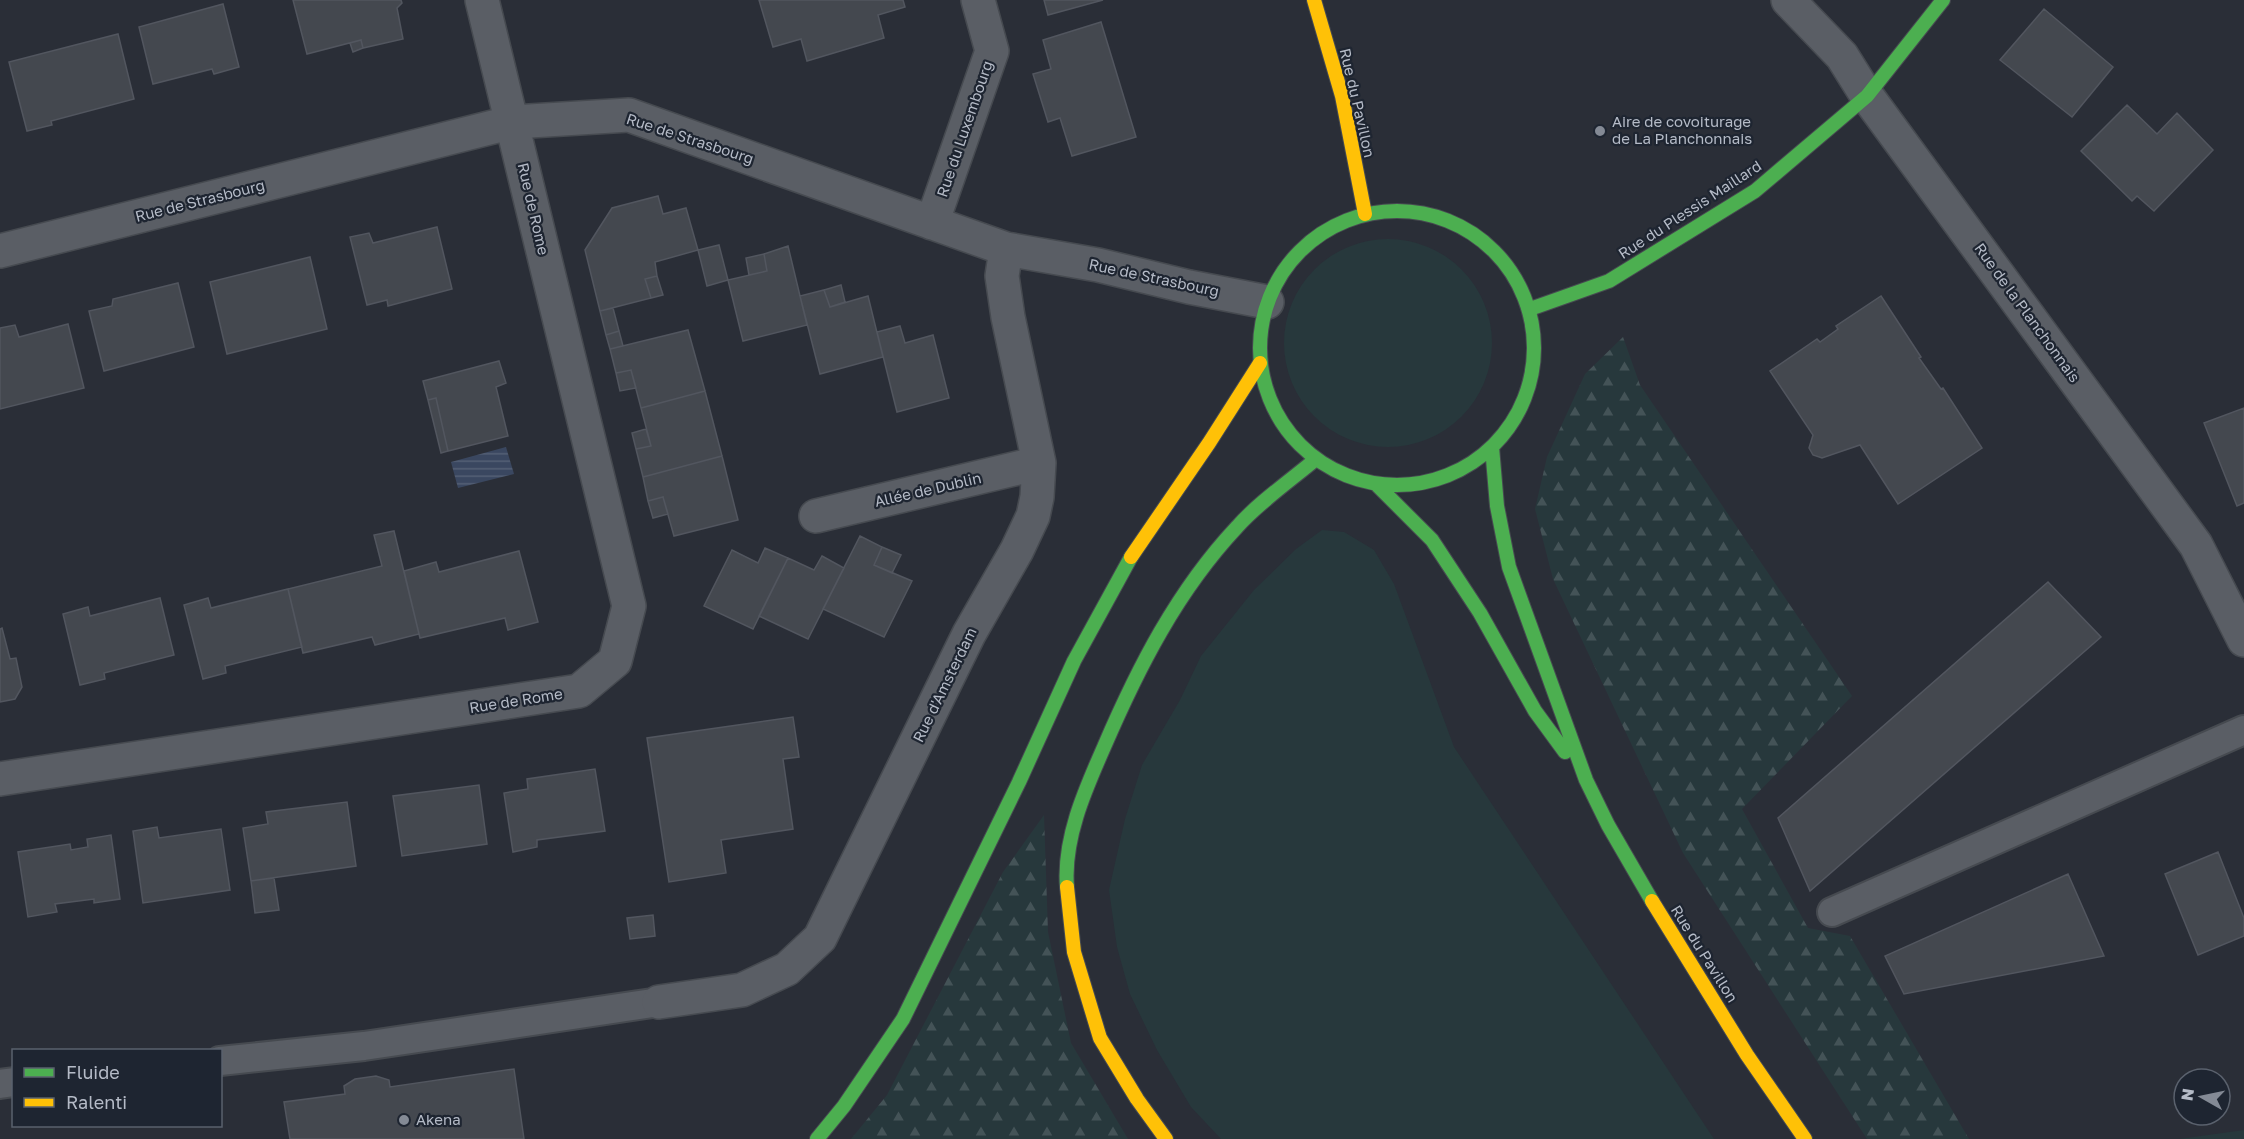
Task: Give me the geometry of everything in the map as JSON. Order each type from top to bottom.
[{"type":"main road","name":"Rue du Pavillon","points":[[1314,0],[1342,96],[1365,214]]},
{"type":"main road","name":"Rue du Plessis Maillard","points":[[1530,309],[1609,281],[1755,191],[1867,96],[1943,0]]},
{"type":"main road","points":[[1407,210],[1447,219],[1484,240],[1512,271],[1530,309],[1534,346],[1530,384],[1516,418],[1492,447],[1458,471],[1419,484],[1377,484],[1356,480],[1316,459],[1288,432],[1269,399],[1260,363],[1260,331],[1267,302],[1289,262],[1323,231],[1365,214],[1407,210]]},
{"type":"main road","points":[[817,1139],[844,1106],[903,1019],[1019,782],[1074,661],[1138,544],[1209,443],[1260,363]]},
{"type":"main road","name":"Rue du Pavillon","points":[[1492,447],[1497,506],[1509,567],[1586,780],[1608,825],[1662,918],[1747,1055],[1804,1139]]},
{"type":"main road","points":[[1166,1139],[1137,1099],[1100,1038],[1074,952],[1067,882],[1070,844],[1085,790],[1126,696],[1161,629],[1200,570],[1238,525],[1316,459]]},
{"type":"main road","name":"Rue du Pavillon","points":[[1377,484],[1432,540],[1480,613],[1535,711],[1586,780]]},
{"type":"street","name":"Rue de Rome","points":[[0,779],[579,691],[615,661],[629,606],[482,0]]},
{"type":"street","name":"Rue du Luxembourg","points":[[932,223],[992,51],[978,0]]},
{"type":"street","name":"Rue de la Planchonnais","points":[[1788,0],[1842,56],[1867,96],[2196,545],[2244,640]]},
{"type":"street","name":"Rue de Strasbourg","points":[[0,251],[513,122],[629,115],[1006,249],[1098,265],[1267,302]]},
{"type":"street","name":"Rue d'Amsterdam","points":[[659,1002],[742,990],[787,969],[820,938],[969,634],[1017,550],[1033,516],[1037,497],[1039,463],[1008,316],[1002,276],[1006,249]]},
{"type":"street","name":"Allée de Dublin","points":[[816,516],[1039,463]]},
{"type":"lane","points":[[1832,912],[2244,730]]},
{"type":"lane","points":[[222,1061],[364,1046],[659,1002]]},
{"type":"green space","points":[[1378,239],[1398,239],[1418,243],[1437,251],[1462,269],[1475,285],[1484,303],[1492,333],[1488,373],[1484,383],[1475,401],[1462,417],[1446,430],[1418,443],[1398,447],[1378,447],[1358,443],[1339,435],[1322,424],[1307,409],[1288,373],[1284,353],[1284,333],[1288,313],[1296,294],[1307,277],[1322,262],[1358,243]]},
{"type":"green space","points":[[1623,337],[1640,385],[1852,696],[1742,809],[1808,928],[1850,936],[1969,1139],[1867,1139],[1683,853],[1553,579],[1535,509],[1547,457],[1585,374]]},
{"type":"green space","points":[[1322,530],[1344,532],[1374,550],[1394,584],[1454,747],[1714,1139],[1221,1139],[1191,1107],[1157,1050],[1130,994],[1117,947],[1109,890],[1125,819],[1142,765],[1180,700],[1201,656],[1254,590],[1296,549]]},
{"type":"green space","points":[[1044,815],[1048,932],[1071,1043],[1128,1139],[851,1139],[887,1095],[1003,872]]},
{"type":"green space","points":[[2244,1130],[2244,1139],[2179,1139]]},
{"type":"water","points":[[506,447],[514,474],[458,488],[451,462]]},
{"type":"building","points":[[293,0],[401,0],[402,3],[397,8],[403,39],[363,48],[361,40],[307,54]]},
{"type":"building","points":[[759,0],[903,0],[905,7],[878,15],[884,38],[807,61],[801,39],[773,47]]},
{"type":"building","points":[[1044,0],[1103,0],[1048,15]]},
{"type":"building","points":[[223,4],[239,67],[214,74],[212,69],[153,84],[139,27]]},
{"type":"building","points":[[2044,9],[2113,67],[2072,117],[2000,60]]},
{"type":"building","points":[[1101,22],[1136,137],[1072,156],[1060,118],[1048,122],[1033,74],[1051,69],[1043,40]]},
{"type":"building","points":[[118,34],[134,99],[51,121],[52,125],[27,131],[9,62]]},
{"type":"building","points":[[361,40],[363,48],[353,52],[350,43]]},
{"type":"building","points":[[2127,105],[2157,134],[2177,113],[2213,150],[2154,211],[2137,196],[2132,201],[2081,151]]},
{"type":"building","points":[[658,196],[663,214],[686,208],[698,250],[655,262],[657,276],[645,279],[651,298],[600,311],[585,250],[612,208]]},
{"type":"building","points":[[437,227],[452,289],[388,306],[387,300],[367,305],[350,237],[369,233],[373,243]]},
{"type":"building","points":[[719,245],[728,280],[707,286],[698,250]]},
{"type":"building","points":[[788,246],[807,325],[743,341],[728,280],[767,271],[764,254]]},
{"type":"building","points":[[764,254],[767,271],[749,275],[746,258]]},
{"type":"building","points":[[310,257],[327,329],[227,354],[210,282]]},
{"type":"building","points":[[657,276],[663,295],[651,298],[645,279]]},
{"type":"building","points":[[178,283],[194,347],[104,371],[89,311],[112,306],[113,299]]},
{"type":"building","points":[[841,285],[845,302],[830,307],[824,290]]},
{"type":"building","points":[[824,290],[830,307],[868,296],[883,357],[820,374],[800,296]]},
{"type":"building","points":[[1881,296],[1921,357],[1919,358],[1941,389],[1943,388],[1982,448],[1898,504],[1860,445],[1822,458],[1813,455],[1809,448],[1813,435],[1770,371],[1817,339],[1820,342],[1838,329],[1836,326]]},
{"type":"building","points":[[613,308],[619,331],[606,335],[600,311]]},
{"type":"building","points":[[68,324],[84,388],[0,409],[0,328],[15,325],[19,337]]},
{"type":"building","points":[[900,326],[905,343],[933,335],[949,398],[897,412],[877,332]]},
{"type":"building","points":[[688,330],[705,391],[641,408],[631,370],[616,373],[610,349]]},
{"type":"building","points":[[619,331],[623,346],[610,349],[606,335]]},
{"type":"building","points":[[499,361],[506,383],[496,387],[508,436],[448,451],[436,398],[428,400],[423,381]]},
{"type":"building","points":[[631,370],[636,388],[620,391],[616,373]]},
{"type":"building","points":[[705,391],[722,456],[643,477],[636,449],[651,446],[641,408]]},
{"type":"building","points":[[436,398],[448,451],[441,453],[428,400]]},
{"type":"building","points":[[2244,408],[2244,503],[2237,506],[2204,423]]},
{"type":"building","points":[[646,429],[651,446],[636,449],[632,433]]},
{"type":"building","points":[[722,456],[738,520],[674,536],[663,497],[648,501],[643,477]]},
{"type":"building","points":[[663,497],[668,514],[653,518],[648,501]]},
{"type":"building","points":[[394,531],[419,634],[375,645],[372,637],[303,653],[288,589],[382,566],[374,535]]},
{"type":"building","points":[[860,536],[882,547],[874,565],[912,581],[884,637],[823,609]]},
{"type":"building","points":[[882,547],[901,555],[892,573],[874,565]]},
{"type":"building","points":[[765,548],[788,558],[753,629],[704,606],[732,550],[758,563]]},
{"type":"building","points":[[519,551],[538,622],[508,630],[505,618],[420,638],[404,571],[436,562],[439,572]]},
{"type":"building","points":[[822,556],[844,568],[808,639],[759,616],[788,558],[814,570]]},
{"type":"building","points":[[2048,582],[2101,637],[1810,891],[1778,818]]},
{"type":"building","points":[[288,589],[302,647],[225,666],[226,673],[203,679],[184,605],[208,598],[211,608]]},
{"type":"building","points":[[160,598],[174,655],[104,673],[105,679],[80,685],[63,614],[88,607],[90,616]]},
{"type":"building","points":[[2,628],[10,659],[16,658],[22,687],[15,699],[0,702],[0,629]]},
{"type":"building","points":[[793,717],[799,757],[783,759],[793,829],[721,840],[726,873],[669,882],[647,738]]},
{"type":"building","points":[[595,769],[605,831],[537,840],[537,847],[513,852],[504,793],[528,789],[527,779]]},
{"type":"building","points":[[479,785],[487,844],[402,856],[393,796]]},
{"type":"building","points":[[347,802],[356,866],[251,881],[243,828],[268,824],[266,812]]},
{"type":"building","points":[[157,827],[159,838],[221,829],[230,890],[143,903],[133,831]]},
{"type":"building","points":[[111,835],[120,899],[94,903],[94,899],[55,904],[57,912],[28,917],[18,852],[70,844],[71,850],[88,847],[87,839]]},
{"type":"building","points":[[2218,852],[2244,918],[2244,936],[2198,955],[2165,874]]},
{"type":"building","points":[[2068,874],[2104,956],[1904,994],[1885,956]]},
{"type":"building","points":[[274,878],[279,910],[255,913],[251,881]]},
{"type":"building","points":[[653,915],[655,936],[630,939],[627,918]]},
{"type":"building","name":"Akena","points":[[514,1069],[524,1139],[290,1139],[284,1102],[345,1094],[344,1086],[355,1079],[376,1076],[389,1080],[390,1087]]},
{"type":"traffic: fast","points":[[1530,309],[1609,281],[1755,191],[1867,96],[1943,0]]},
{"type":"traffic: fast","points":[[1397,211],[1424,214],[1449,221],[1473,234],[1494,251],[1511,272],[1524,296],[1531,321],[1534,348],[1531,375],[1524,400],[1511,424],[1494,445],[1473,462],[1449,475],[1424,482],[1397,485],[1370,482],[1345,475],[1321,462],[1300,445],[1283,424],[1270,400],[1263,375],[1260,348],[1263,321],[1270,296],[1283,272],[1300,251],[1321,234],[1345,221],[1370,214],[1397,211]]},
{"type":"traffic: fast","points":[[1492,447],[1497,506],[1509,567],[1586,780],[1608,825],[1652,901]]},
{"type":"traffic: fast","points":[[1067,887],[1068,851],[1083,798],[1117,717],[1161,631],[1196,577],[1245,518],[1316,459]]},
{"type":"traffic: fast","points":[[1377,485],[1432,540],[1480,613],[1535,711],[1565,752]]},
{"type":"traffic: fast","points":[[817,1139],[844,1106],[903,1019],[1019,782],[1074,661],[1131,557]]},
{"type":"traffic: slow","points":[[1314,0],[1342,96],[1365,214]]},
{"type":"traffic: slow","points":[[1131,557],[1209,443],[1260,363]]},
{"type":"traffic: slow","points":[[1067,887],[1074,952],[1100,1038],[1137,1099],[1166,1139]]},
{"type":"traffic: slow","points":[[1652,901],[1747,1055],[1805,1139]]},
{"type":"place","name":"Aire de covoiturage de La Planchonnais","points":[[1600,131]]},
{"type":"place","name":"Akena","points":[[404,1120]]}]
